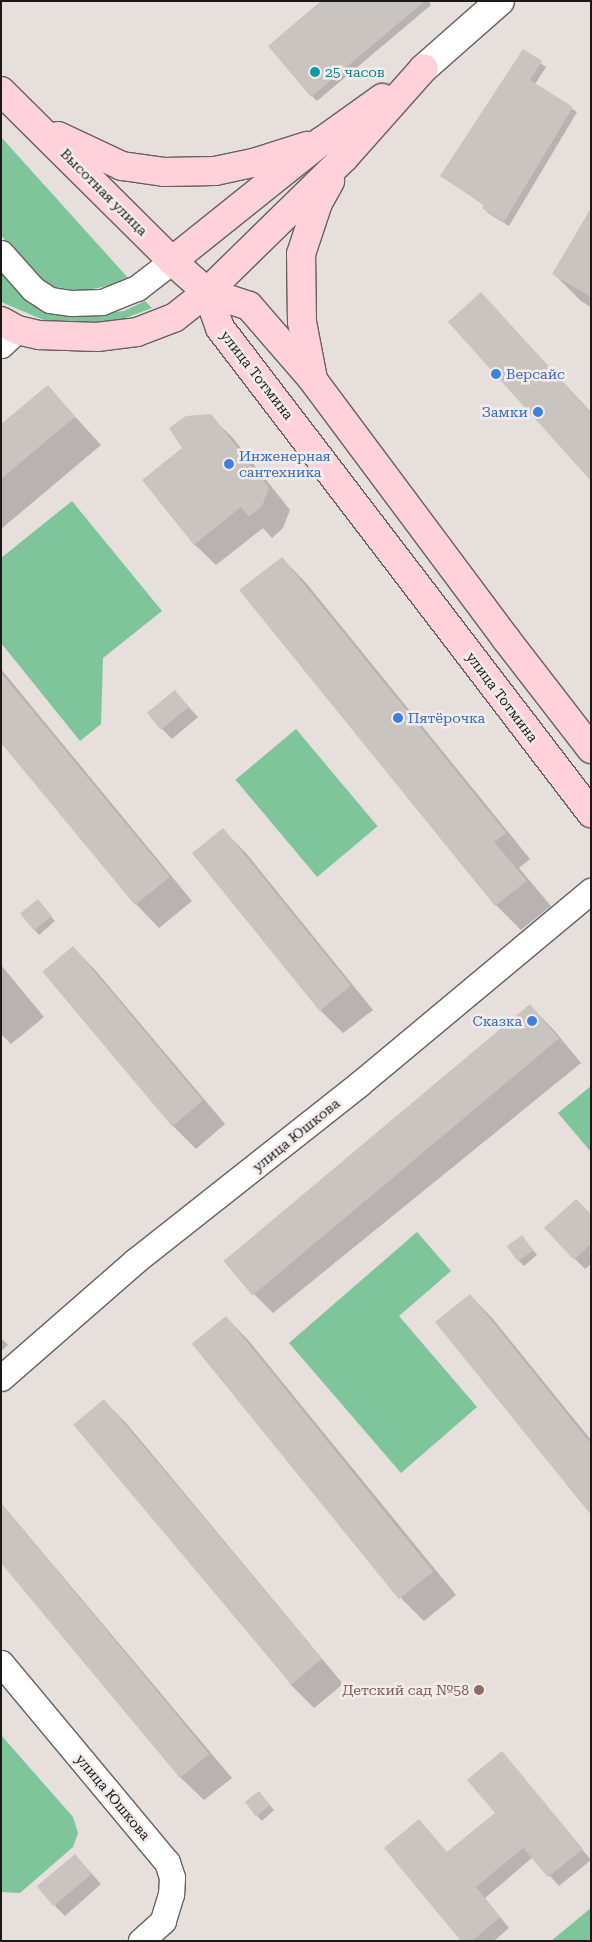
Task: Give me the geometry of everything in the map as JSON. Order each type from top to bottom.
[{"type":"main road","points":[[172,261],[322,141],[424,68],[500,1]]},
{"type":"main road","points":[[7,332],[97,338],[137,332],[174,318],[207,292],[344,158],[424,68]]},
{"type":"main road","name":"Высотная улица","points":[[1,91],[172,261],[207,292]]},
{"type":"main road","points":[[41,129],[122,166],[164,172],[215,171],[253,163],[322,141]]},
{"type":"main road","points":[[313,380],[302,322],[301,254],[318,203],[344,158]]},
{"type":"main road","points":[[207,292],[249,306],[313,380],[506,640],[591,749]]},
{"type":"main road","name":"улица Тотмина","points":[[207,292],[220,328],[591,812]]},
{"type":"street","points":[[1,253],[33,289],[50,300],[72,303],[102,302],[137,288],[172,261]]},
{"type":"street","name":"улица Юшкова","points":[[1,1378],[135,1261],[359,1084],[591,891]]},
{"type":"street","name":"улица Юшкова","points":[[1,1663],[167,1862],[172,1877],[171,1894],[163,1921],[141,1941]]},
{"type":"green space","points":[[1,137],[129,279],[114,285],[81,291],[41,285],[25,268],[1,235]]},
{"type":"green space","points":[[1,273],[30,301],[96,314],[124,311],[145,301],[152,308],[123,319],[85,326],[46,321],[1,302]]},
{"type":"green space","points":[[72,501],[162,611],[103,658],[101,724],[80,741],[1,643],[1,558]]},
{"type":"green space","points":[[296,729],[378,826],[317,877],[235,780]]},
{"type":"green space","points":[[591,1086],[591,1152],[558,1113]]},
{"type":"green space","points":[[417,1232],[451,1271],[399,1316],[477,1407],[401,1473],[289,1343]]},
{"type":"green space","points":[[1,1735],[73,1817],[78,1833],[73,1847],[20,1893],[1,1892]]},
{"type":"green space","points":[[591,1908],[591,1941],[551,1941]]},
{"type":"building","name":"25 часов","points":[[321,1],[425,1],[311,97],[268,46]]},
{"type":"building","points":[[523,49],[542,61],[530,80],[573,107],[504,222],[482,208],[484,205],[440,176]]},
{"type":"building","points":[[591,208],[591,297],[552,274]]},
{"type":"building","points":[[481,292],[591,413],[591,481],[448,322]]},
{"type":"building","points":[[48,385],[75,417],[1,479],[1,424]]},
{"type":"building","points":[[211,414],[269,488],[262,506],[249,517],[241,507],[194,545],[142,480],[182,448],[169,428],[186,416]]},
{"type":"building","points":[[282,557],[506,833],[494,842],[527,881],[495,906],[239,590]]},
{"type":"building","points":[[1,673],[170,877],[135,905],[1,743]]},
{"type":"building","points":[[175,690],[189,707],[161,730],[147,713]]},
{"type":"building","points":[[223,828],[351,986],[320,1011],[192,853]]},
{"type":"building","points":[[38,899],[52,916],[34,931],[20,913]]},
{"type":"building","points":[[73,946],[203,1101],[172,1126],[42,972]]},
{"type":"building","points":[[530,1004],[559,1038],[253,1296],[224,1261]]},
{"type":"building","points":[[576,1199],[591,1214],[591,1244],[574,1260],[544,1228]]},
{"type":"building","points":[[522,1235],[533,1250],[518,1262],[507,1246]]},
{"type":"building","points":[[470,1294],[591,1444],[591,1515],[435,1322]]},
{"type":"building","points":[[226,1316],[433,1572],[399,1599],[192,1344]]},
{"type":"building","points":[[104,1399],[322,1659],[291,1684],[73,1425]]},
{"type":"building","points":[[1,1503],[209,1754],[180,1778],[1,1563]]},
{"type":"building","points":[[502,1751],[583,1849],[548,1877],[523,1848],[476,1887],[500,1917],[472,1941],[461,1941],[384,1848],[419,1819],[447,1852],[495,1813],[467,1780]]},
{"type":"building","points":[[259,1791],[270,1805],[256,1816],[245,1802]]},
{"type":"building","points":[[75,1854],[92,1874],[53,1906],[37,1886]]},
{"type":"place","name":"25 часов","points":[[315,72]]},
{"type":"place","name":"Версайс","points":[[496,374]]},
{"type":"place","name":"Замки","points":[[538,412]]},
{"type":"place","name":"Инженерная сантехника","points":[[229,464]]},
{"type":"place","name":"Пятёрочка","points":[[398,718]]},
{"type":"place","name":"Сказка","points":[[532,1021]]},
{"type":"place","name":"Детский сад №58","points":[[479,1690]]}]
